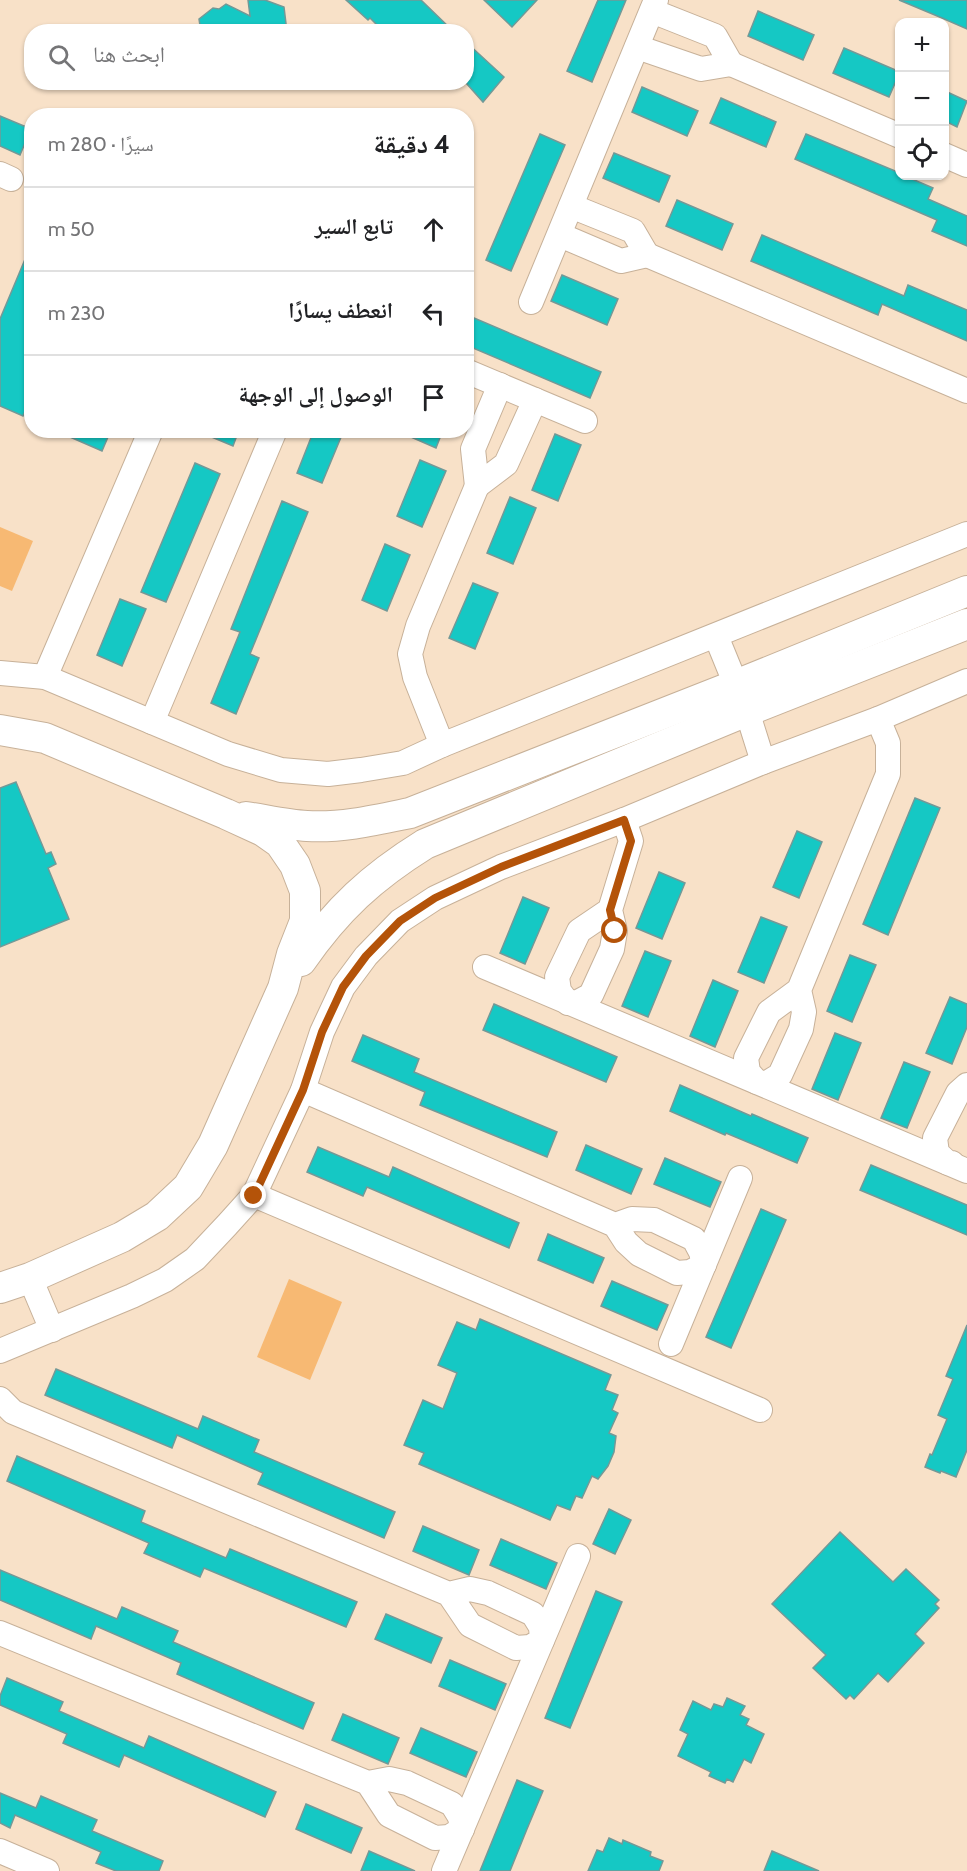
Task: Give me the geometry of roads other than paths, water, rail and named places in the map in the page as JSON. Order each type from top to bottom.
[{"type":"main road","points":[[283,988],[315,941],[352,898],[396,862],[425,844],[967,591]]},
{"type":"main road","points":[[226,814],[307,826],[349,824],[410,813],[741,698],[967,624]]},
{"type":"main road","points":[[0,729],[45,738],[263,831],[280,843],[295,865],[305,891],[305,921],[292,954],[283,988],[213,1145],[188,1187],[157,1215],[122,1237],[30,1278],[0,1288]]},
{"type":"street","points":[[531,302],[654,6],[715,36],[731,64]]},
{"type":"street","points":[[637,47],[701,69],[731,64],[895,134]]},
{"type":"street","points":[[949,157],[967,165]]},
{"type":"street","points":[[571,206],[633,231],[647,255]]},
{"type":"street","points":[[560,235],[621,261],[647,255],[967,391]]},
{"type":"street","points":[[474,375],[585,421]]},
{"type":"street","points":[[442,745],[415,677],[410,654],[418,626],[477,486],[473,449],[500,386]]},
{"type":"street","points":[[477,486],[506,464],[535,400]]},
{"type":"street","points":[[45,677],[148,438]]},
{"type":"street","points":[[152,722],[272,438]]},
{"type":"street","points":[[0,673],[45,677],[228,754],[281,771],[328,774],[361,770],[403,763],[442,745],[967,534]]},
{"type":"street","points":[[716,636],[763,762]]},
{"type":"street","points":[[0,1351],[165,1280],[195,1259],[254,1196],[303,1090],[322,1032],[343,987],[366,956],[400,921],[435,898],[501,867],[624,820],[763,762],[878,719],[967,681]]},
{"type":"street","points":[[800,990],[769,1012],[746,1058],[748,1072],[757,1082],[767,1083],[780,1076],[801,1029],[804,1012],[800,990],[888,774],[888,743],[878,719]]},
{"type":"street","points":[[568,1003],[578,1002],[591,995],[612,949],[615,931],[610,910],[631,841],[624,820]]},
{"type":"street","points":[[568,1003],[559,992],[557,977],[579,932],[610,910]]},
{"type":"street","points":[[485,967],[757,1082],[961,1163]]},
{"type":"street","points":[[961,1163],[937,1152],[935,1138],[958,1093],[967,1085]]},
{"type":"street","points":[[303,1090],[615,1225],[626,1242],[639,1254],[677,1273],[690,1272],[704,1265]]},
{"type":"street","points":[[671,1344],[740,1178]]},
{"type":"street","points":[[254,1196],[760,1410]]},
{"type":"street","points":[[615,1225],[632,1219],[654,1220],[694,1239],[701,1252],[704,1265]]},
{"type":"street","points":[[30,1278],[52,1330]]},
{"type":"street","points":[[0,1399],[13,1412],[449,1594],[470,1625],[516,1648],[530,1647],[542,1640]]},
{"type":"street","points":[[444,1871],[578,1556]]},
{"type":"street","points":[[449,1594],[470,1589],[488,1593],[534,1614],[541,1628],[542,1640]]},
{"type":"street","points":[[0,1633],[368,1783],[389,1779],[406,1783],[452,1804],[460,1817],[462,1829]]},
{"type":"street","points":[[368,1783],[389,1815],[435,1838],[449,1837],[462,1829]]},
{"type":"street","points":[[0,1851],[47,1871]]}]
